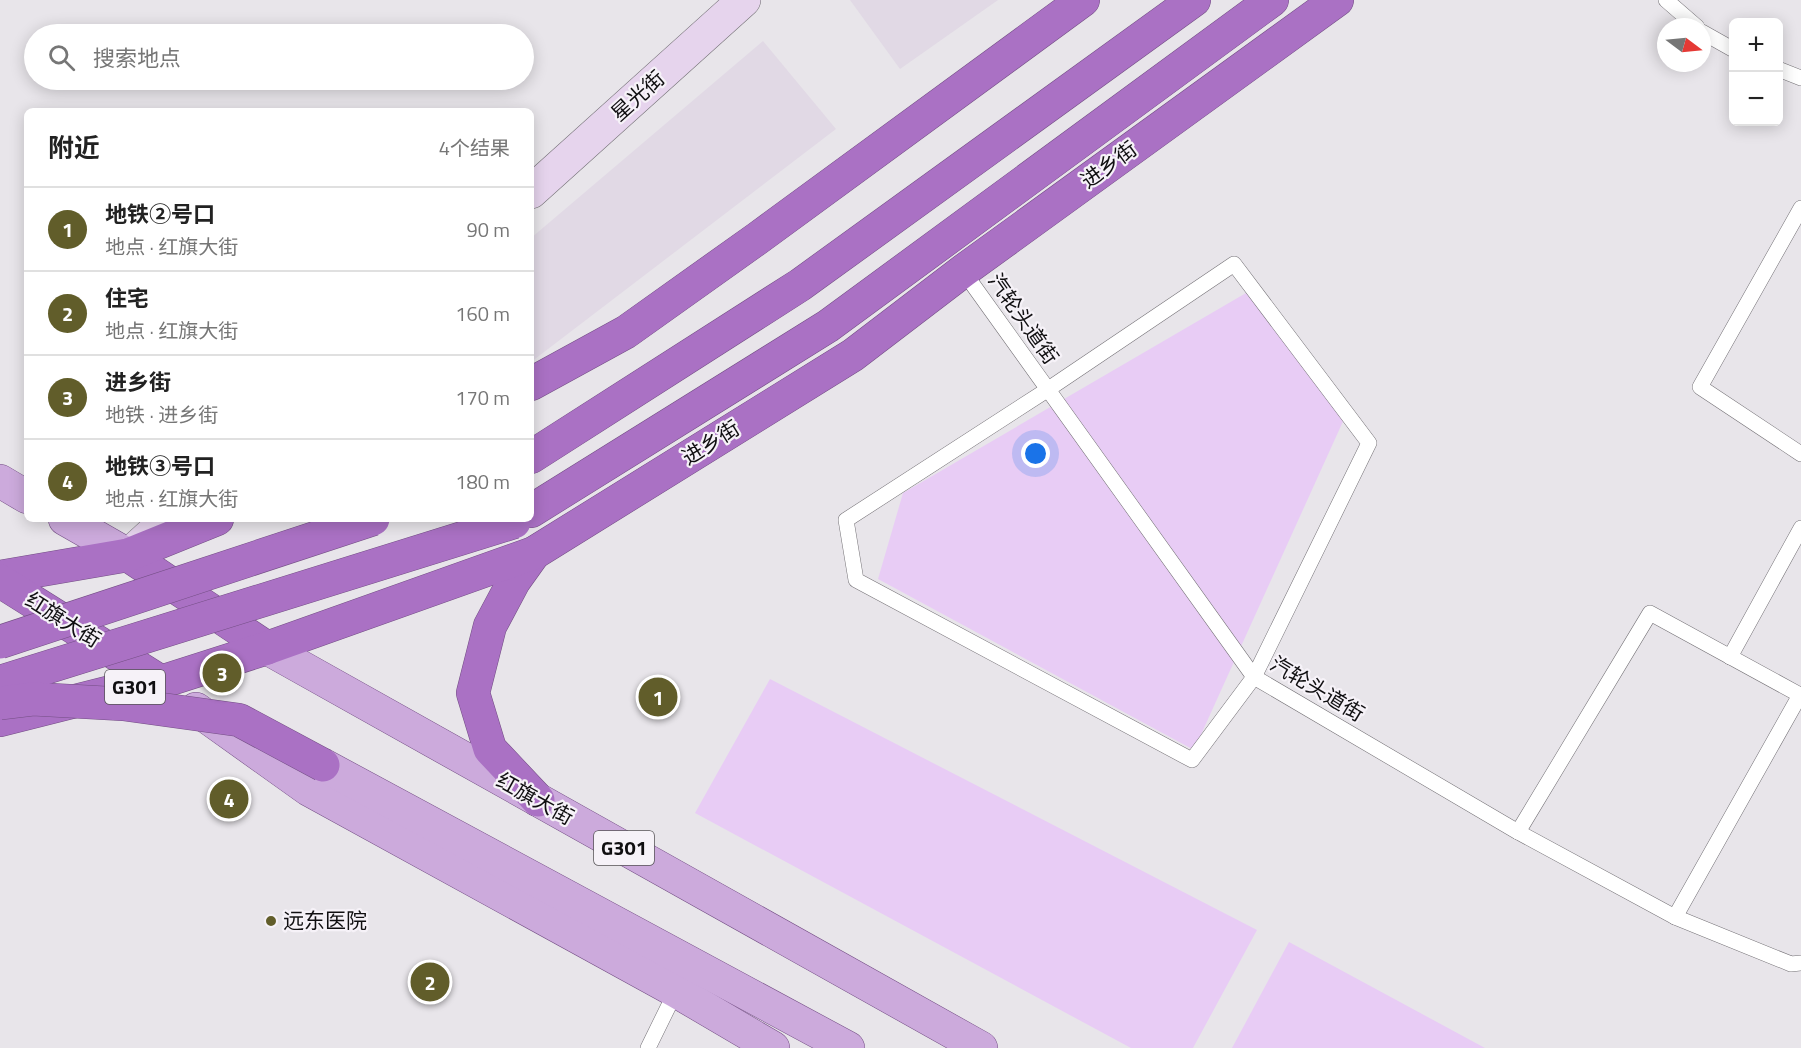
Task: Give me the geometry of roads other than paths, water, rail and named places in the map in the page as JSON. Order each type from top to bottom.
[{"type":"highway","points":[[534,382],[627,332],[1083,0]]},
{"type":"highway","points":[[534,455],[800,285],[1194,0]]},
{"type":"highway","name":"进乡街","points":[[534,509],[828,326],[1272,0]]},
{"type":"highway","name":"进乡街","points":[[0,720],[115,691],[161,682],[267,648],[534,553],[854,355],[963,271],[1322,4]]},
{"type":"highway","points":[[0,579],[128,555],[210,522]]},
{"type":"highway","points":[[0,642],[364,522]]},
{"type":"highway","points":[[0,682],[509,522]]},
{"type":"highway","points":[[534,553],[514,581],[490,626],[473,693],[490,748],[538,800]]},
{"type":"highway","name":"红旗大街","points":[[128,555],[267,648]]},
{"type":"highway","name":"红旗大街","points":[[0,579],[161,682]]},
{"type":"highway","points":[[0,703],[33,699],[123,704],[239,720],[323,765]]},
{"type":"main road","points":[[0,481],[24,495]]},
{"type":"main road","points":[[70,522],[128,555]]},
{"type":"main road","name":"红旗大街","points":[[267,648],[981,1048]]},
{"type":"main road","name":"红旗大街","points":[[161,682],[214,723],[308,789],[676,991],[773,1048]]},
{"type":"main road","points":[[323,765],[848,1048]]},
{"type":"street","name":"星光街","points":[[534,189],[743,0]]},
{"type":"street","points":[[128,555],[165,522]]},
{"type":"lane","points":[[1666,0],[1686,18]]},
{"type":"lane","points":[[1711,37],[1729,47]]},
{"type":"lane","points":[[1783,71],[1801,78]]},
{"type":"lane","points":[[1801,208],[1700,387],[1801,454]]},
{"type":"lane","points":[[1234,264],[1369,443],[1254,677],[1192,760],[856,580],[846,520],[1047,390],[1234,264]]},
{"type":"lane","name":"汽轮头道街","points":[[963,271],[1254,677],[1518,832],[1676,917],[1791,964],[1801,963]]},
{"type":"lane","points":[[1731,657],[1801,528]]},
{"type":"lane","points":[[1518,832],[1650,613],[1800,695],[1676,917]]},
{"type":"lane","points":[[648,1048],[676,991]]},
{"type":"place","name":"进乡街","points":[[222,673]]},
{"type":"place","name":"地铁②号口","points":[[658,697]]},
{"type":"place","name":"地铁③号口","points":[[229,799]]},
{"type":"place","name":"远东医院","points":[[271,921]]},
{"type":"place","name":"住宅","points":[[430,982]]}]
